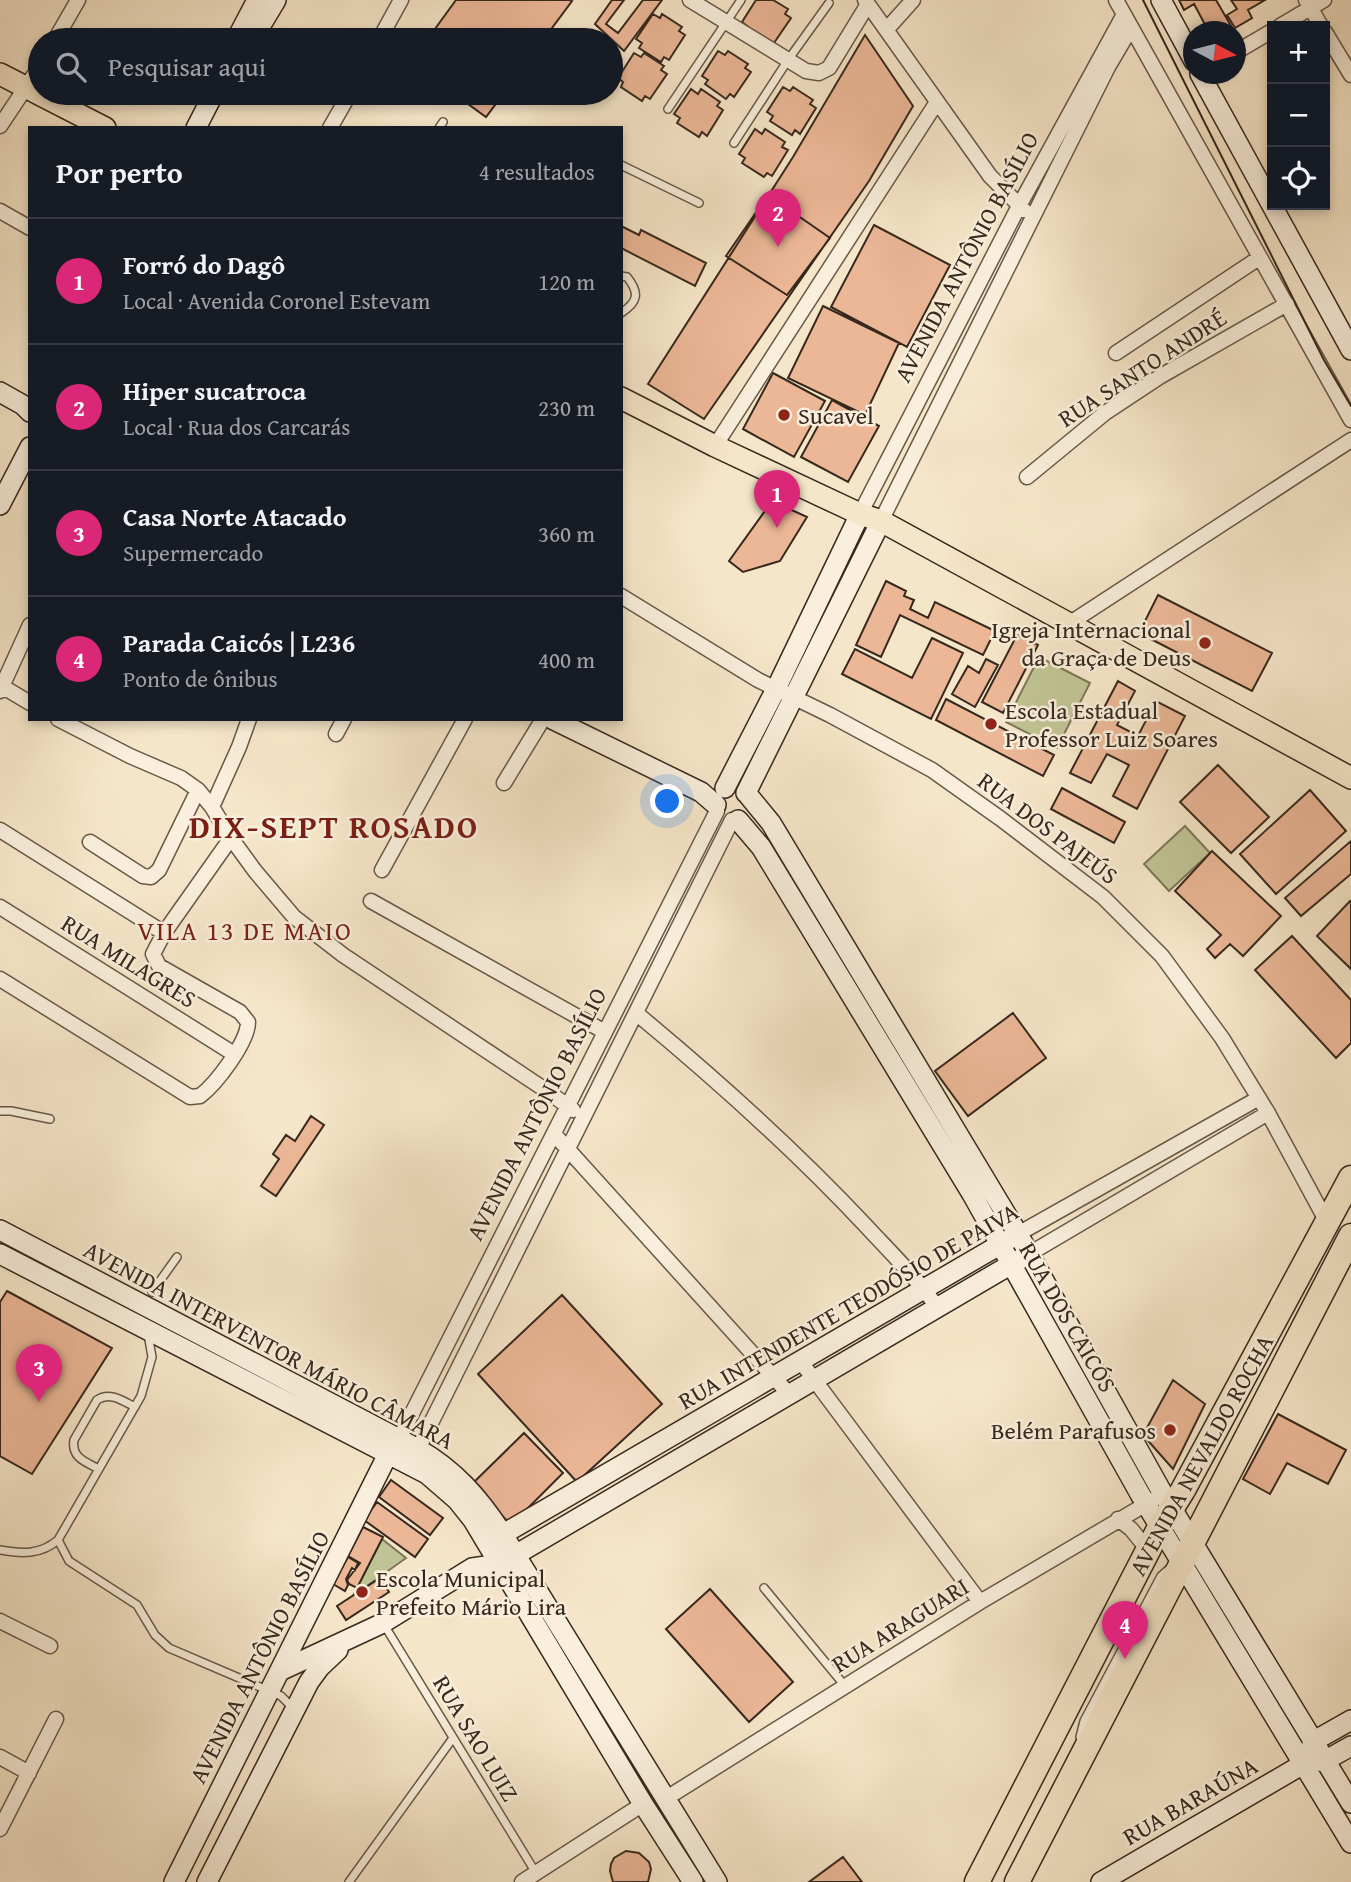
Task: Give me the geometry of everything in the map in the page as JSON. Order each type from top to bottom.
[{"type":"highway","name":"AVENIDA NEVALDO ROCHA","points":[[977,1882],[1148,1550],[1160,1508],[1328,1224],[1351,1178]]},
{"type":"highway","name":"AVENIDA NEVALDO ROCHA","points":[[1017,1882],[1187,1551],[1349,1246]]},
{"type":"main road","points":[[0,74],[26,87]]},
{"type":"main road","points":[[61,105],[101,126]]},
{"type":"main road","points":[[623,399],[715,446],[860,514],[881,521],[1351,778]]},
{"type":"street","points":[[62,28],[78,0]]},
{"type":"street","points":[[242,28],[257,0]]},
{"type":"street","points":[[259,28],[276,0]]},
{"type":"street","points":[[386,28],[401,0]]},
{"type":"street","points":[[690,0],[806,71],[824,72],[829,68],[866,2],[990,176],[1033,217]]},
{"type":"street","points":[[887,29],[913,0]]},
{"type":"street","points":[[1116,0],[1351,420]]},
{"type":"street","points":[[1161,0],[1183,41]]},
{"type":"street","points":[[1286,21],[1308,4],[1324,0]]},
{"type":"street","points":[[1308,4],[1318,21]]},
{"type":"street","name":"AVENIDA ANTÔNIO BASÍLIO","points":[[418,1449],[636,1013],[776,689],[860,514],[1019,206],[1127,22]]},
{"type":"street","name":"AVENIDA ANTÔNIO BASÍLIO","points":[[725,806],[747,812],[750,801],[747,794],[1113,57],[1127,22]]},
{"type":"street","points":[[1246,46],[1267,34]]},
{"type":"street","points":[[1330,40],[1351,75]]},
{"type":"street","points":[[0,126],[28,84]]},
{"type":"street","points":[[1205,84],[1351,350]]},
{"type":"street","points":[[715,446],[937,102]]},
{"type":"street","points":[[197,126],[208,105]]},
{"type":"street","points":[[331,126],[342,105]]},
{"type":"street","points":[[0,211],[28,227]]},
{"type":"street","points":[[1116,353],[1259,258]]},
{"type":"street","name":"RUA SANTO ANDRÉ","points":[[1027,477],[1105,413],[1161,376],[1287,304]]},
{"type":"street","points":[[0,392],[27,408]]},
{"type":"street","points":[[1067,625],[1351,440]]},
{"type":"street","points":[[0,505],[28,451]]},
{"type":"street","name":"RUA DOS PAJEÚS","points":[[623,597],[776,689],[932,770],[1103,897],[1138,930],[1183,982],[1268,1113],[1328,1224]]},
{"type":"street","points":[[28,629],[1,687],[28,702]]},
{"type":"street","points":[[62,721],[130,756],[181,778],[198,790],[276,898],[315,934],[568,1105],[582,1122]]},
{"type":"street","points":[[212,807],[248,721]]},
{"type":"street","points":[[336,734],[343,721]]},
{"type":"street","points":[[382,870],[464,721]]},
{"type":"street","points":[[504,783],[542,721]]},
{"type":"street","name":"RUA DOS CAICÓS","points":[[556,721],[725,806],[761,847],[979,1189],[1018,1234],[1160,1508]]},
{"type":"street","points":[[725,806],[737,786],[747,794]]},
{"type":"street","points":[[90,842],[143,876],[155,875],[198,790]]},
{"type":"street","name":"RUA DOS CAICÓS","points":[[747,794],[771,823],[979,1189],[1000,1246],[1187,1551],[1314,1741],[1351,1803]]},
{"type":"street","name":"AVENIDA ANTÔNIO BASÍLIO","points":[[174,1882],[605,1032],[725,806]]},
{"type":"street","points":[[0,830],[164,933]]},
{"type":"street","points":[[0,979],[190,1097],[200,1096],[234,1054],[246,1035],[248,1022],[240,1012],[170,974],[156,963],[153,954],[164,933],[231,838]]},
{"type":"street","points":[[371,901],[605,1032]]},
{"type":"street","name":"RUA MILAGRES","points":[[0,906],[234,1054]]},
{"type":"street","points":[[636,1013],[773,1132],[843,1201],[924,1288],[937,1307]]},
{"type":"street","name":"RUA INTENDENTE TEODÓSIO DE PAIVA","points":[[472,1568],[495,1539],[924,1288],[1259,1098]]},
{"type":"street","name":"RUA INTENDENTE TEODÓSIO DE PAIVA","points":[[280,1671],[383,1623],[472,1568],[507,1559],[1268,1113]]},
{"type":"street","points":[[554,1134],[789,1394]]},
{"type":"street","name":"AVENIDA INTERVENTOR MÁRIO CÂMARA","points":[[0,1230],[143,1311],[394,1446],[439,1483],[473,1520],[495,1539]]},
{"type":"street","name":"AVENIDA INTERVENTOR MÁRIO CÂMARA","points":[[0,1254],[143,1311]]},
{"type":"street","points":[[801,1362],[980,1602]]},
{"type":"street","points":[[711,1415],[723,1433]]},
{"type":"street","name":"AVENIDA INTERVENTOR MÁRIO CÂMARA","points":[[394,1446],[418,1449],[436,1459],[464,1483],[482,1504],[495,1539],[643,1804],[693,1882]]},
{"type":"street","name":"RUA ARAGUARI","points":[[664,1799],[1118,1519],[1160,1508]]},
{"type":"street","points":[[1118,1519],[1148,1550]]},
{"type":"street","name":"RUA DOS CAICÓS","points":[[1187,1551],[1351,1843]]},
{"type":"street","name":"AVENIDA INTERVENTOR MÁRIO CÂMARA","points":[[507,1559],[717,1882]]},
{"type":"street","points":[[0,1621],[50,1646]]},
{"type":"street","points":[[207,1882],[294,1710],[320,1667],[352,1638]]},
{"type":"street","points":[[0,1829],[55,1719]]},
{"type":"street","points":[[1305,1763],[1314,1741],[1351,1720]]},
{"type":"street","name":"RUA BARAÚNA","points":[[1101,1882],[1305,1763],[1326,1760],[1351,1746]]},
{"type":"street","points":[[0,1757],[29,1773]]},
{"type":"street","points":[[522,1882],[643,1804]]},
{"type":"lane","points":[[668,109],[741,0]]},
{"type":"lane","points":[[734,143],[829,3]]},
{"type":"lane","points":[[623,166],[699,203]]},
{"type":"lane","points":[[623,276],[634,285],[636,295],[632,305],[623,312]]},
{"type":"lane","points":[[0,1111],[50,1119]]},
{"type":"lane","points":[[0,1550],[32,1553],[47,1549],[58,1540],[135,1408],[152,1357],[143,1311],[177,1257]]},
{"type":"lane","points":[[99,1469],[78,1457],[73,1446],[97,1400],[102,1396],[115,1397],[135,1408]]},
{"type":"lane","points":[[58,1540],[69,1561],[137,1605],[155,1635],[169,1647],[287,1699],[294,1710]]},
{"type":"lane","points":[[764,1588],[845,1686]]},
{"type":"lane","name":"RUA SAO LUIZ","points":[[383,1623],[536,1874]]},
{"type":"lane","points":[[349,1882],[453,1738]]},
{"type":"lane","points":[[985,1882],[998,1841]]},
{"type":"green space","points":[[1039,657],[1090,683],[1057,748],[1006,722]]},
{"type":"green space","points":[[1185,826],[1210,853],[1169,891],[1144,864]]},
{"type":"green space","points":[[382,1539],[406,1558],[353,1596]]},
{"type":"building","points":[[456,0],[572,1],[552,28],[436,28]]},
{"type":"building","points":[[612,0],[624,0],[606,24],[611,28],[599,28],[595,24]]},
{"type":"building","points":[[643,0],[662,0],[624,51],[622,28]]},
{"type":"building","points":[[756,0],[773,0],[788,9],[785,14],[791,18],[774,43],[769,40],[766,45],[744,30],[747,26],[742,22]]},
{"type":"building","points":[[1179,0],[1216,0],[1228,21],[1203,21],[1194,4],[1184,10]]},
{"type":"building","points":[[1231,0],[1265,0],[1248,10],[1252,18],[1246,22],[1231,21],[1227,15],[1237,9]]},
{"type":"building","points":[[653,14],[660,18],[662,14],[682,27],[679,31],[685,35],[669,60],[664,57],[661,62],[639,48],[642,43],[636,39]]},
{"type":"building","points":[[865,35],[913,106],[869,181],[704,419],[648,384],[793,157]]},
{"type":"building","points":[[718,51],[725,55],[728,51],[748,64],[745,68],[751,72],[734,97],[730,94],[726,99],[705,84],[708,80],[702,76]]},
{"type":"building","points":[[634,53],[641,57],[644,53],[664,66],[661,70],[667,74],[650,99],[645,96],[642,101],[623,88],[623,70]]},
{"type":"building","points":[[783,87],[790,91],[793,87],[813,100],[810,104],[816,108],[800,134],[795,130],[792,135],[770,121],[773,116],[767,112]]},
{"type":"building","points":[[691,89],[698,94],[701,89],[720,102],[717,106],[723,110],[707,136],[702,132],[699,137],[677,123],[680,118],[674,114]]},
{"type":"building","points":[[470,105],[495,105],[486,117]]},
{"type":"building","points":[[755,129],[762,134],[765,129],[785,142],[782,147],[788,150],[772,176],[767,173],[764,177],[742,163],[745,158],[739,154]]},
{"type":"building","points":[[768,195],[830,238],[787,295],[726,256]]},
{"type":"building","points":[[874,225],[950,265],[907,347],[831,307]]},
{"type":"building","points":[[623,227],[639,235],[641,230],[706,263],[695,286],[623,249]]},
{"type":"building","points":[[823,306],[899,343],[865,415],[788,378]]},
{"type":"building","name":"Sucavel","points":[[773,373],[825,401],[794,457],[743,429]]},
{"type":"building","points":[[832,400],[879,426],[848,482],[801,457]]},
{"type":"building","points":[[772,501],[807,517],[780,561],[743,572],[729,561]]},
{"type":"building","points":[[886,581],[906,591],[904,596],[914,600],[910,609],[928,618],[935,602],[995,631],[983,655],[900,615],[881,657],[856,645]]},
{"type":"building","name":"Igreja Internacional da Graça de Deus","points":[[1158,595],[1272,653],[1252,691],[1139,633]]},
{"type":"building","points":[[1017,635],[1038,645],[1003,713],[982,702]]},
{"type":"building","points":[[932,638],[963,653],[931,719],[842,674],[855,649],[912,678]]},
{"type":"building","points":[[986,659],[998,665],[975,707],[952,694],[968,666],[979,673]]},
{"type":"building","points":[[1118,681],[1135,691],[1117,725],[1138,736],[1156,701],[1185,716],[1137,809],[1113,796],[1129,765],[1107,754],[1091,783],[1070,773]]},
{"type":"building","points":[[946,699],[1054,755],[1043,776],[936,720]]},
{"type":"building","points":[[1218,765],[1269,817],[1231,853],[1180,802]]},
{"type":"building","points":[[1062,788],[1125,822],[1114,843],[1051,809]]},
{"type":"building","points":[[1310,790],[1346,831],[1276,894],[1240,854]]},
{"type":"building","points":[[1351,841],[1351,874],[1301,916],[1285,898]]},
{"type":"building","points":[[1212,851],[1281,916],[1243,956],[1230,944],[1215,958],[1207,949],[1221,935],[1175,891]]},
{"type":"building","points":[[1350,901],[1351,903],[1351,969],[1317,936]]},
{"type":"building","points":[[1292,936],[1351,1000],[1351,1043],[1336,1058],[1255,970]]},
{"type":"building","points":[[1013,1013],[1046,1058],[968,1116],[935,1071]]},
{"type":"building","points":[[311,1116],[324,1125],[276,1196],[261,1186],[279,1159],[273,1154],[286,1135],[295,1141]]},
{"type":"building","points":[[7,1291],[112,1348],[32,1474],[0,1456],[0,1302]]},
{"type":"building","points":[[562,1295],[662,1404],[577,1482],[478,1374]]},
{"type":"building","points":[[1173,1380],[1205,1404],[1173,1469],[1143,1435]]},
{"type":"building","points":[[1278,1414],[1346,1450],[1328,1484],[1287,1463],[1270,1494],[1243,1479]]},
{"type":"building","points":[[524,1433],[563,1473],[511,1525],[472,1484]]},
{"type":"building","points":[[391,1480],[443,1518],[430,1535],[379,1497]]},
{"type":"building","points":[[377,1502],[428,1539],[415,1557],[364,1520]]},
{"type":"building","points":[[363,1527],[383,1537],[357,1588],[347,1580],[360,1563],[348,1556]]},
{"type":"building","points":[[348,1557],[358,1563],[346,1579],[348,1585],[345,1591],[333,1584]]},
{"type":"building","points":[[380,1578],[389,1592],[346,1620],[337,1606]]},
{"type":"building","points":[[710,1589],[793,1682],[749,1722],[666,1629]]},
{"type":"building","points":[[626,1851],[639,1853],[649,1862],[651,1869],[648,1882],[613,1882],[611,1864],[614,1858]]},
{"type":"building","points":[[843,1857],[862,1882],[809,1882]]},
{"type":"tram line","points":[[1143,0],[1324,360],[1351,406]]},
{"type":"place","name":"Hiper sucatroca","points":[[778,247]]},
{"type":"place","name":"Sucavel","points":[[784,415]]},
{"type":"place","name":"Forró do Dagô","points":[[777,528]]},
{"type":"place","name":"Igreja Internacional da Graça de Deus","points":[[1205,643]]},
{"type":"place","name":"Escola Estadual Professor Luiz Soares","points":[[991,724]]},
{"type":"place","name":"Casa Norte Atacado","points":[[39,1402]]},
{"type":"place","name":"Belém Parafusos","points":[[1170,1430]]},
{"type":"place","name":"Escola Municipal Prefeito Mário Lira","points":[[362,1592]]},
{"type":"place","name":"Parada Caicós | L236","points":[[1125,1659]]},
{"type":"district","name":"DIX-SEPT ROSADO","points":[[334,826]]},
{"type":"district","name":"VILA 13 DE MAIO","points":[[245,930]]}]
